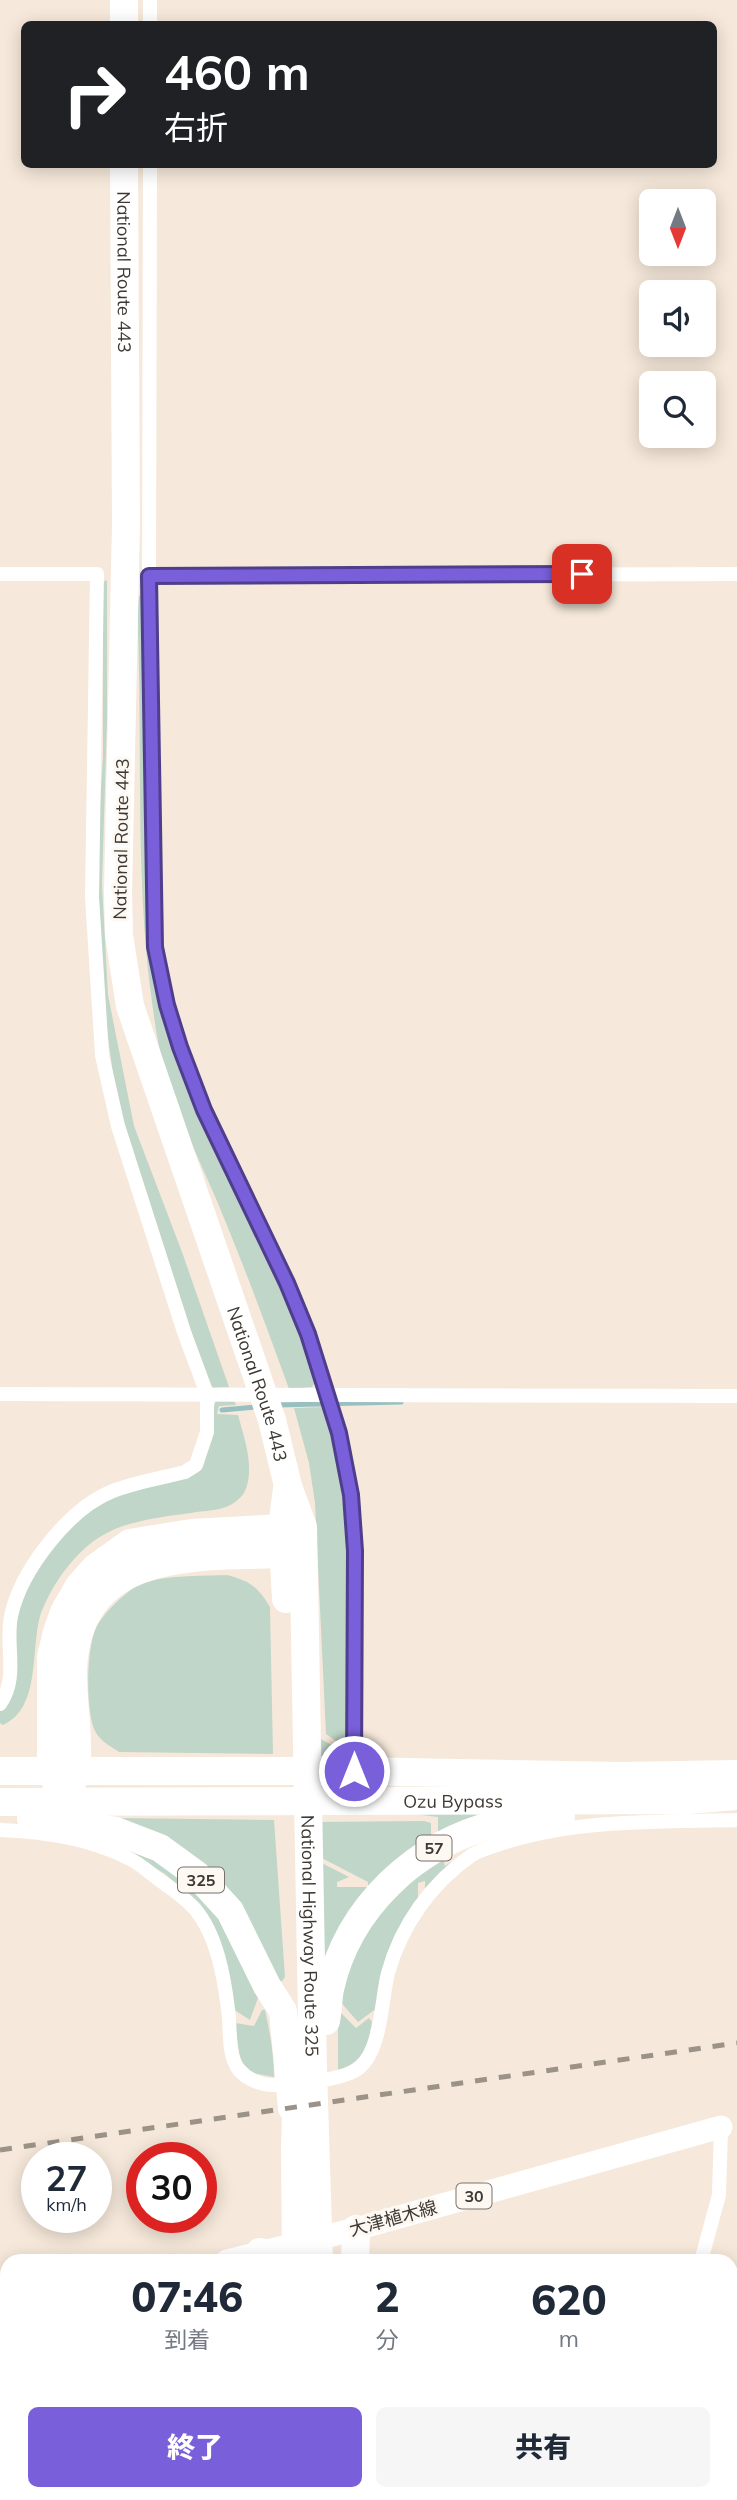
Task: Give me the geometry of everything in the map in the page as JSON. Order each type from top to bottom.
[{"type":"highway","points":[[124,0],[124,21]]},
{"type":"highway","name":"National Route 443","points":[[124,168],[126,523],[119,935],[130,1006],[272,1420],[288,1486],[294,1541]]},
{"type":"highway","points":[[65,1802],[64,1770],[76,1646],[85,1614],[110,1586],[135,1570],[294,1541]]},
{"type":"highway","name":"National Highway Route 325","points":[[294,1541],[305,2149],[312,2254]]},
{"type":"highway","name":"Ozu Bypass","points":[[0,1770],[354,1771],[621,1776],[737,1785]]},
{"type":"highway","name":"Ozu Bypass","points":[[0,1802],[688,1800],[737,1785]]},
{"type":"highway","name":"57","points":[[305,2071],[346,1947],[366,1910],[390,1882],[418,1858],[454,1837],[498,1823],[541,1818],[652,1813],[688,1800]]},
{"type":"highway","name":"325","points":[[0,1816],[57,1820],[116,1831],[160,1848],[197,1875],[230,1911],[267,1986],[283,2011],[305,2071]]},
{"type":"highway","points":[[355,2254],[356,2229]]},
{"type":"main road","name":"大津植木線","points":[[270,2254],[721,2127]]},
{"type":"street","points":[[150,0],[150,21]]},
{"type":"street","points":[[150,168],[149,576],[155,947],[167,1005],[180,1047],[204,1110],[287,1283],[328,1394],[339,1433],[351,1495],[355,1551],[354,1771]]},
{"type":"street","points":[[0,574],[97,574],[92,897],[102,1055],[118,1126],[184,1332],[207,1394],[208,1432],[196,1465],[185,1472],[112,1491],[73,1517],[39,1556],[11,1615],[10,1684],[0,1704]]},
{"type":"street","points":[[149,576],[737,574]]},
{"type":"street","points":[[0,1394],[737,1396]]},
{"type":"street","points":[[0,1830],[38,1832],[71,1838],[129,1858],[196,1910],[210,1935],[220,1963],[231,2049],[239,2070],[250,2079],[270,2085],[344,2076],[361,2067],[376,2043],[388,1973],[403,1931],[434,1888],[475,1854],[533,1834],[580,1827],[737,1820]]},
{"type":"street","points":[[703,2254],[719,2195],[721,2127]]},
{"type":"green space","points":[[107,580],[107,721],[102,884],[108,995],[134,1126],[229,1387],[213,1388],[207,1380],[115,1089],[98,943],[99,818],[103,757],[103,582]]},
{"type":"green space","points":[[142,594],[150,928],[223,1161],[297,1319],[316,1380],[312,1387],[289,1389],[236,1248],[181,1118],[161,1057],[149,979],[142,886],[137,608],[139,596]]},
{"type":"green space","points":[[233,1398],[236,1405],[219,1406],[217,1414],[238,1415],[249,1464],[244,1493],[223,1508],[123,1526],[101,1536],[82,1551],[58,1580],[41,1613],[32,1675],[24,1705],[15,1717],[3,1725],[0,1723],[0,1711],[8,1699],[18,1614],[23,1597],[41,1562],[67,1531],[97,1507],[123,1494],[195,1471],[216,1400]]},
{"type":"green space","points":[[324,1407],[329,1416],[345,1512],[348,1550],[348,1745],[343,1746],[326,1734],[315,1503],[309,1463],[294,1408]]},
{"type":"green space","points":[[227,1575],[253,1586],[270,1607],[273,1754],[119,1752],[95,1731],[90,1709],[89,1661],[98,1624],[120,1599],[144,1582]]},
{"type":"green space","points":[[319,1738],[345,1752],[343,1755],[312,1756]]},
{"type":"green space","points":[[520,1812],[438,1834],[438,1817],[413,1814]]},
{"type":"green space","points":[[119,1818],[274,1820],[285,1977],[282,1981],[276,1982],[226,1895]]},
{"type":"green space","points":[[313,1822],[431,1823],[431,1843],[323,1988],[314,1859],[349,1877],[337,1882],[337,1887],[368,1887],[368,1882],[314,1854]]},
{"type":"green space","points":[[66,1826],[137,1845],[208,1895],[259,1995],[250,2020],[233,2009],[232,1990],[185,1891],[165,1874],[134,1855]]},
{"type":"green space","points":[[464,1854],[425,1889],[425,1881],[418,1883],[418,1900],[397,1931],[389,1949],[377,2008],[358,2022],[338,1999],[360,1939],[402,1887],[443,1860],[445,1866]]},
{"type":"green space","points":[[262,2010],[265,2010],[270,2035],[274,2077],[252,2073],[240,2060],[235,2023],[254,2026]]},
{"type":"green space","points":[[338,2010],[356,2028],[369,2018],[372,2022],[363,2053],[354,2063],[338,2072]]},
{"type":"waterway","points":[[278,1405],[401,1402]]},
{"type":"waterway","points":[[222,1410],[257,1407]]},
{"type":"railway","points":[[0,2150],[737,2043]]},
{"type":"route","points":[[354,1771],[355,1551],[351,1495],[339,1433],[308,1334],[287,1283],[204,1110],[180,1047],[167,1005],[155,947],[149,576],[582,574]]}]
